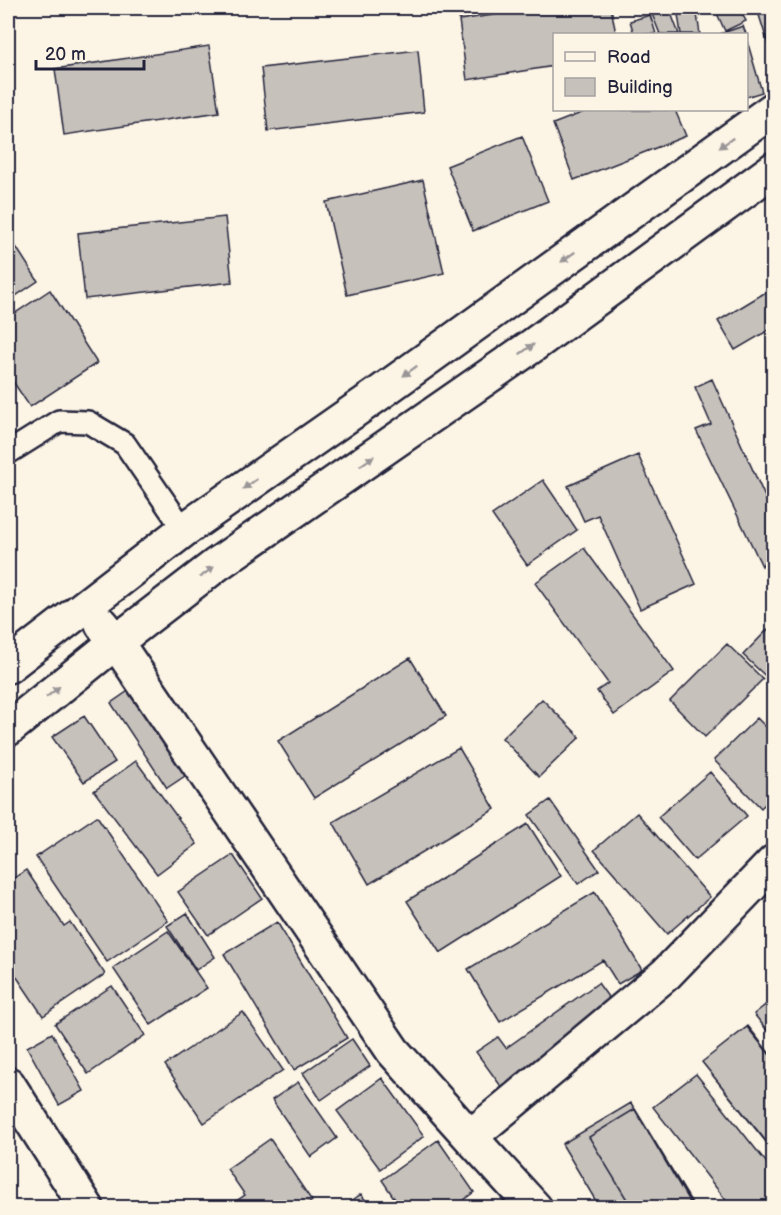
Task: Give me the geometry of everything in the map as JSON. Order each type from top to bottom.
[{"type":"street","points":[[8,666],[184,530],[377,395],[774,109]]},
{"type":"street","points":[[8,729],[216,565],[532,346],[774,169]]},
{"type":"street","points":[[88,605],[116,642],[393,1051],[535,1208]]},
{"type":"street","points":[[470,1137],[666,974],[774,862]]},
{"type":"street","points":[[8,1084],[87,1208]]},
{"type":"lane","points":[[8,453],[59,421],[88,422],[124,444],[184,530]]},
{"type":"building","points":[[542,8],[611,8],[616,33],[553,33],[553,66],[467,80],[459,20]]},
{"type":"building","points":[[669,8],[679,33],[660,33],[652,14]]},
{"type":"building","points":[[677,8],[696,8],[700,33],[681,33]]},
{"type":"building","points":[[739,8],[746,21],[725,31],[715,9]]},
{"type":"building","points":[[774,8],[774,63],[759,15]]},
{"type":"building","points":[[650,15],[656,33],[634,33],[630,21]]},
{"type":"building","points":[[743,26],[746,33],[723,33]]},
{"type":"building","points":[[748,44],[762,92],[748,96]]},
{"type":"building","points":[[209,46],[219,112],[64,135],[55,69]]},
{"type":"building","points":[[418,50],[424,112],[268,131],[261,68]]},
{"type":"building","points":[[586,111],[675,111],[686,136],[574,180],[553,124]]},
{"type":"building","points":[[522,136],[548,201],[473,231],[447,166]]},
{"type":"building","points":[[423,180],[444,273],[347,295],[326,202]]},
{"type":"building","points":[[225,217],[232,282],[85,299],[78,233]]},
{"type":"building","points":[[11,239],[38,281],[8,301],[8,241]]},
{"type":"building","points":[[771,289],[774,294],[774,327],[735,350],[718,321]]},
{"type":"building","points":[[50,290],[97,363],[30,407],[8,374],[8,318]]},
{"type":"building","points":[[712,379],[774,517],[774,542],[762,566],[696,430],[711,424],[695,387]]},
{"type":"building","points":[[638,455],[696,584],[640,609],[598,515],[584,521],[568,486]]},
{"type":"building","points":[[543,480],[577,530],[527,565],[492,515]]},
{"type":"building","points":[[584,548],[674,671],[614,715],[597,691],[608,683],[535,583]]},
{"type":"building","points":[[774,623],[774,684],[743,655]]},
{"type":"building","points":[[727,644],[763,679],[705,737],[670,701]]},
{"type":"building","points":[[410,658],[446,716],[314,798],[278,741]]},
{"type":"building","points":[[134,687],[191,772],[167,788],[111,703]]},
{"type":"building","points":[[542,699],[580,737],[539,777],[502,738]]},
{"type":"building","points":[[84,716],[115,762],[84,782],[52,737]]},
{"type":"building","points":[[757,718],[774,735],[774,795],[761,808],[714,760]]},
{"type":"building","points":[[459,748],[495,809],[369,884],[333,822]]},
{"type":"building","points":[[136,761],[197,844],[157,874],[94,791]]},
{"type":"building","points":[[710,772],[747,816],[695,860],[658,817]]},
{"type":"building","points":[[550,800],[599,870],[578,884],[529,815]]},
{"type":"building","points":[[637,813],[710,897],[667,934],[594,850]]},
{"type":"building","points":[[97,816],[168,921],[107,962],[36,857]]},
{"type":"building","points":[[528,824],[561,876],[440,953],[407,901]]},
{"type":"building","points":[[233,855],[262,898],[208,935],[178,892]]},
{"type":"building","points":[[26,870],[64,926],[70,922],[105,974],[43,1016],[8,964],[8,882]]},
{"type":"building","points":[[595,892],[642,970],[618,984],[603,960],[500,1022],[468,969]]},
{"type":"building","points":[[187,913],[215,957],[196,970],[167,926]]},
{"type":"building","points":[[277,922],[347,1038],[294,1070],[224,954]]},
{"type":"building","points":[[168,931],[207,988],[151,1025],[113,968]]},
{"type":"building","points":[[598,983],[616,1008],[503,1089],[476,1052],[498,1037],[506,1048]]},
{"type":"building","points":[[112,986],[145,1035],[88,1074],[55,1024]]},
{"type":"building","points":[[774,998],[774,1039],[754,1014]]},
{"type":"building","points":[[243,1012],[283,1070],[204,1123],[165,1065]]},
{"type":"building","points":[[748,1026],[774,1059],[774,1152],[702,1062]]},
{"type":"building","points":[[747,1027],[774,1060],[774,1151],[702,1062]]},
{"type":"building","points":[[52,1033],[84,1091],[59,1105],[27,1047]]},
{"type":"building","points":[[352,1039],[370,1066],[321,1100],[303,1073]]},
{"type":"building","points":[[696,1074],[774,1172],[774,1201],[765,1208],[732,1208],[653,1107]]},
{"type":"building","points":[[382,1078],[424,1136],[380,1169],[337,1111]]},
{"type":"building","points":[[298,1082],[337,1138],[311,1157],[272,1100]]},
{"type":"building","points":[[631,1103],[693,1208],[600,1208],[562,1144]]},
{"type":"building","points":[[635,1109],[695,1208],[632,1208],[589,1137]]},
{"type":"building","points":[[270,1139],[312,1201],[302,1208],[226,1208],[245,1195],[227,1169]]},
{"type":"building","points":[[438,1140],[474,1192],[452,1208],[401,1208],[382,1180]]},
{"type":"building","points":[[361,1194],[371,1208],[342,1208]]}]
